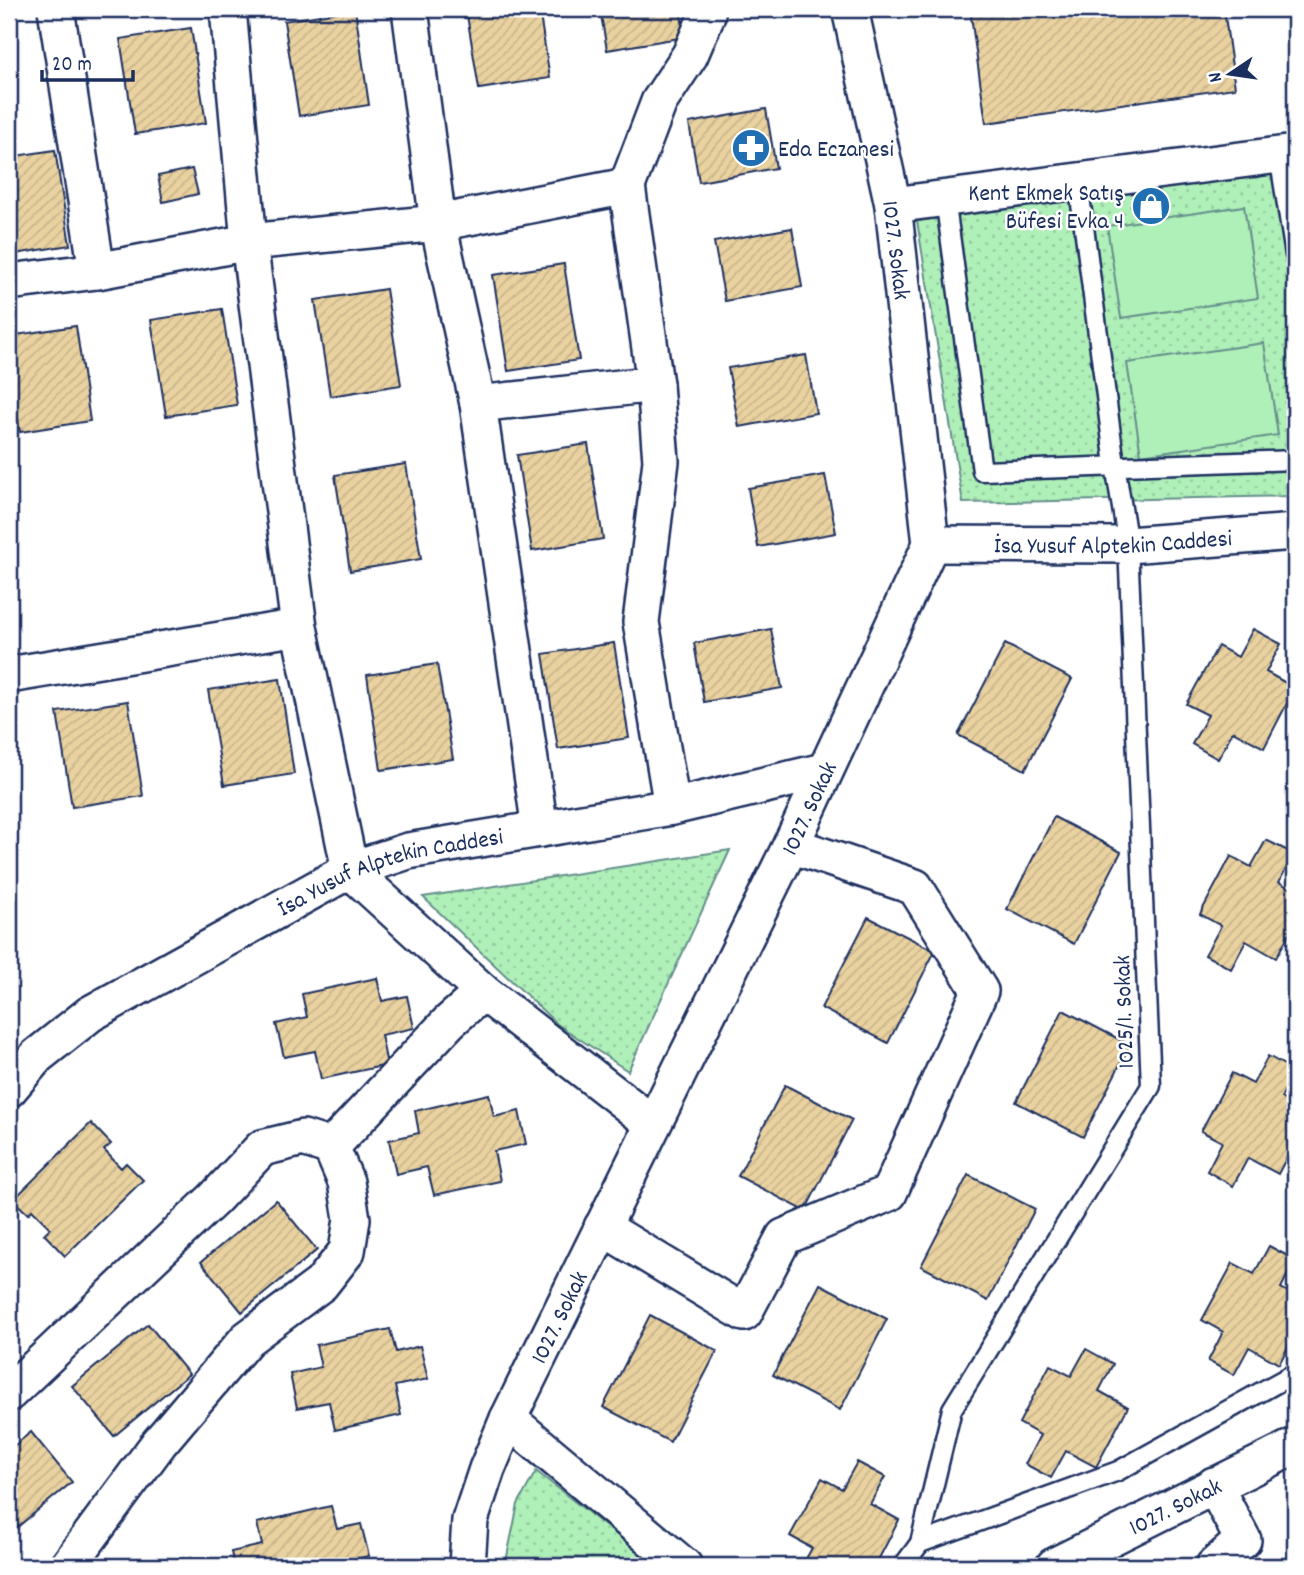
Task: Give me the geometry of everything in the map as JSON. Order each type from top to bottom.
[{"type":"street","points":[[56,9],[97,271]]},
{"type":"street","points":[[228,9],[250,242],[299,627],[350,870],[483,992],[653,1124]]},
{"type":"street","points":[[410,9],[438,223],[478,404],[540,829]]},
{"type":"street","points":[[672,807],[641,622],[661,461],[655,384],[627,186],[659,102],[690,55],[707,9]]},
{"type":"street","name":"1027. Sokak","points":[[467,1566],[470,1520],[486,1469],[508,1419],[791,845],[931,544],[892,205],[850,9]]},
{"type":"street","points":[[892,205],[1287,154]]},
{"type":"street","points":[[9,282],[97,271],[250,242],[438,223],[627,186]]},
{"type":"street","points":[[478,404],[655,384]]},
{"type":"street","name":"İsa Yusuf Alptekin Caddesi","points":[[931,544],[1128,545],[1295,532]]},
{"type":"street","points":[[9,675],[299,627]]},
{"type":"street","name":"İsa Yusuf Alptekin Caddesi","points":[[9,1089],[23,1051],[350,870],[408,851],[672,807],[824,771]]},
{"type":"street","points":[[602,1227],[744,1313],[784,1237],[889,1193],[980,990],[915,887],[791,845]]},
{"type":"street","points":[[331,1147],[449,1022],[483,992]]},
{"type":"street","points":[[9,1394],[214,1199],[262,1148],[303,1138],[331,1147],[346,1182],[352,1219],[347,1251],[321,1284],[247,1339],[159,1443],[68,1566]]},
{"type":"street","points":[[508,1419],[684,1566]]},
{"type":"street","name":"1027. Sokak","points":[[1054,1566],[1295,1446]]},
{"type":"street","points":[[1213,1566],[1243,1540],[1214,1485]]},
{"type":"lane","points":[[1287,154],[1295,255]]},
{"type":"lane","name":"1025/1. Sokak","points":[[920,1543],[952,1409],[1151,1086],[1128,545],[1078,181]]},
{"type":"lane","points":[[946,198],[982,471],[1295,460]]},
{"type":"lane","points":[[903,1566],[920,1543],[1118,1471],[1295,1373]]},
{"type":"green space","points":[[1295,169],[1295,496],[963,503],[917,221]]},
{"type":"green space","points":[[1244,206],[1258,298],[1121,318],[1107,226]]},
{"type":"green space","points":[[1264,343],[1278,435],[1141,455],[1127,363]]},
{"type":"green space","points":[[730,850],[628,1071],[557,1024],[423,897]]},
{"type":"green space","points":[[536,1471],[656,1566],[505,1566],[518,1504]]},
{"type":"building","points":[[355,9],[369,105],[299,116],[284,21]]},
{"type":"building","points":[[466,9],[539,9],[550,78],[479,89]]},
{"type":"building","points":[[600,9],[680,9],[685,37],[607,50]]},
{"type":"building","points":[[970,9],[1224,9],[1235,88],[986,123]]},
{"type":"building","points":[[191,28],[206,123],[135,134],[120,39]]},
{"type":"building","points":[[766,109],[776,168],[699,182],[689,123]]},
{"type":"building","points":[[55,150],[70,245],[9,255],[9,157]]},
{"type":"building","points":[[192,169],[198,194],[163,202],[158,176]]},
{"type":"building","points":[[792,228],[802,287],[725,301],[714,242]]},
{"type":"building","points":[[564,264],[579,360],[508,371],[493,275]]},
{"type":"building","points":[[386,289],[401,385],[330,396],[315,300]]},
{"type":"building","points":[[222,309],[237,405],[166,416],[151,320]]},
{"type":"building","points":[[76,326],[90,421],[20,432],[9,365],[9,336]]},
{"type":"building","points":[[806,355],[816,413],[739,427],[728,368]]},
{"type":"building","points":[[588,444],[603,539],[532,551],[517,455]]},
{"type":"building","points":[[406,464],[421,559],[350,571],[335,475]]},
{"type":"building","points":[[825,475],[836,533],[758,547],[748,488]]},
{"type":"building","points":[[771,629],[782,688],[704,702],[694,643]]},
{"type":"building","points":[[1253,629],[1281,644],[1266,672],[1295,688],[1264,748],[1233,731],[1218,759],[1192,744],[1208,715],[1186,704],[1218,646],[1238,657]]},
{"type":"building","points":[[614,643],[629,738],[558,749],[543,654]]},
{"type":"building","points":[[1005,644],[1072,679],[1025,770],[958,735]]},
{"type":"building","points":[[437,664],[453,759],[381,770],[367,675]]},
{"type":"building","points":[[280,679],[294,774],[224,785],[208,690]]},
{"type":"building","points":[[128,701],[143,796],[72,807],[57,712]]},
{"type":"building","points":[[1054,817],[1121,852],[1074,944],[1007,909]]},
{"type":"building","points":[[1266,840],[1294,854],[1279,882],[1295,891],[1295,923],[1276,958],[1246,941],[1231,969],[1205,955],[1221,926],[1200,914],[1231,856],[1251,867]]},
{"type":"building","points":[[868,917],[935,951],[888,1043],[821,1008]]},
{"type":"building","points":[[377,978],[382,1001],[407,996],[414,1028],[381,1035],[387,1065],[321,1079],[315,1051],[284,1057],[276,1024],[307,1017],[302,994]]},
{"type":"building","points":[[1063,1010],[1130,1045],[1083,1137],[1016,1102]]},
{"type":"building","points":[[1268,1056],[1295,1071],[1281,1098],[1295,1107],[1295,1142],[1278,1174],[1248,1158],[1233,1186],[1207,1171],[1222,1142],[1201,1131],[1232,1073],[1253,1084]]},
{"type":"building","points":[[785,1085],[852,1120],[805,1211],[738,1176]]},
{"type":"building","points":[[489,1094],[494,1117],[519,1111],[526,1144],[494,1151],[500,1181],[434,1195],[427,1167],[396,1174],[389,1140],[419,1133],[415,1111]]},
{"type":"building","points":[[91,1123],[111,1144],[104,1150],[121,1168],[126,1163],[143,1180],[65,1256],[44,1234],[50,1228],[32,1210],[28,1214],[13,1200]]},
{"type":"building","points":[[968,1175],[1035,1209],[988,1301],[921,1266]]},
{"type":"building","points":[[276,1200],[317,1250],[242,1312],[201,1262]]},
{"type":"building","points":[[1269,1246],[1295,1260],[1281,1288],[1295,1296],[1295,1334],[1279,1364],[1249,1347],[1234,1375],[1208,1361],[1223,1332],[1202,1320],[1233,1263],[1254,1274]]},
{"type":"building","points":[[820,1284],[887,1319],[840,1410],[773,1375]]},
{"type":"building","points":[[650,1315],[717,1351],[670,1442],[603,1407]]},
{"type":"building","points":[[148,1324],[189,1374],[114,1436],[72,1386]]},
{"type":"building","points":[[390,1329],[396,1352],[420,1346],[428,1379],[395,1386],[401,1415],[335,1430],[329,1402],[297,1408],[290,1374],[321,1367],[316,1345]]},
{"type":"building","points":[[1086,1349],[1113,1364],[1099,1391],[1128,1407],[1096,1467],[1066,1451],[1051,1478],[1025,1464],[1040,1435],[1019,1423],[1050,1365],[1071,1376]]},
{"type":"building","points":[[31,1432],[72,1482],[9,1534],[9,1450]]},
{"type":"building","points":[[857,1462],[885,1477],[870,1504],[899,1520],[875,1566],[842,1566],[837,1563],[836,1566],[802,1566],[812,1548],[790,1536],[822,1478],[842,1489]]},
{"type":"building","points":[[331,1506],[337,1529],[361,1524],[369,1556],[336,1563],[336,1566],[234,1566],[231,1552],[262,1545],[257,1523]]},
{"type":"place","name":"Eda Eczanesi","points":[[751,148]]},
{"type":"place","name":"Kent Ekmek Satış Büfesi Evka 4","points":[[1151,206]]}]
